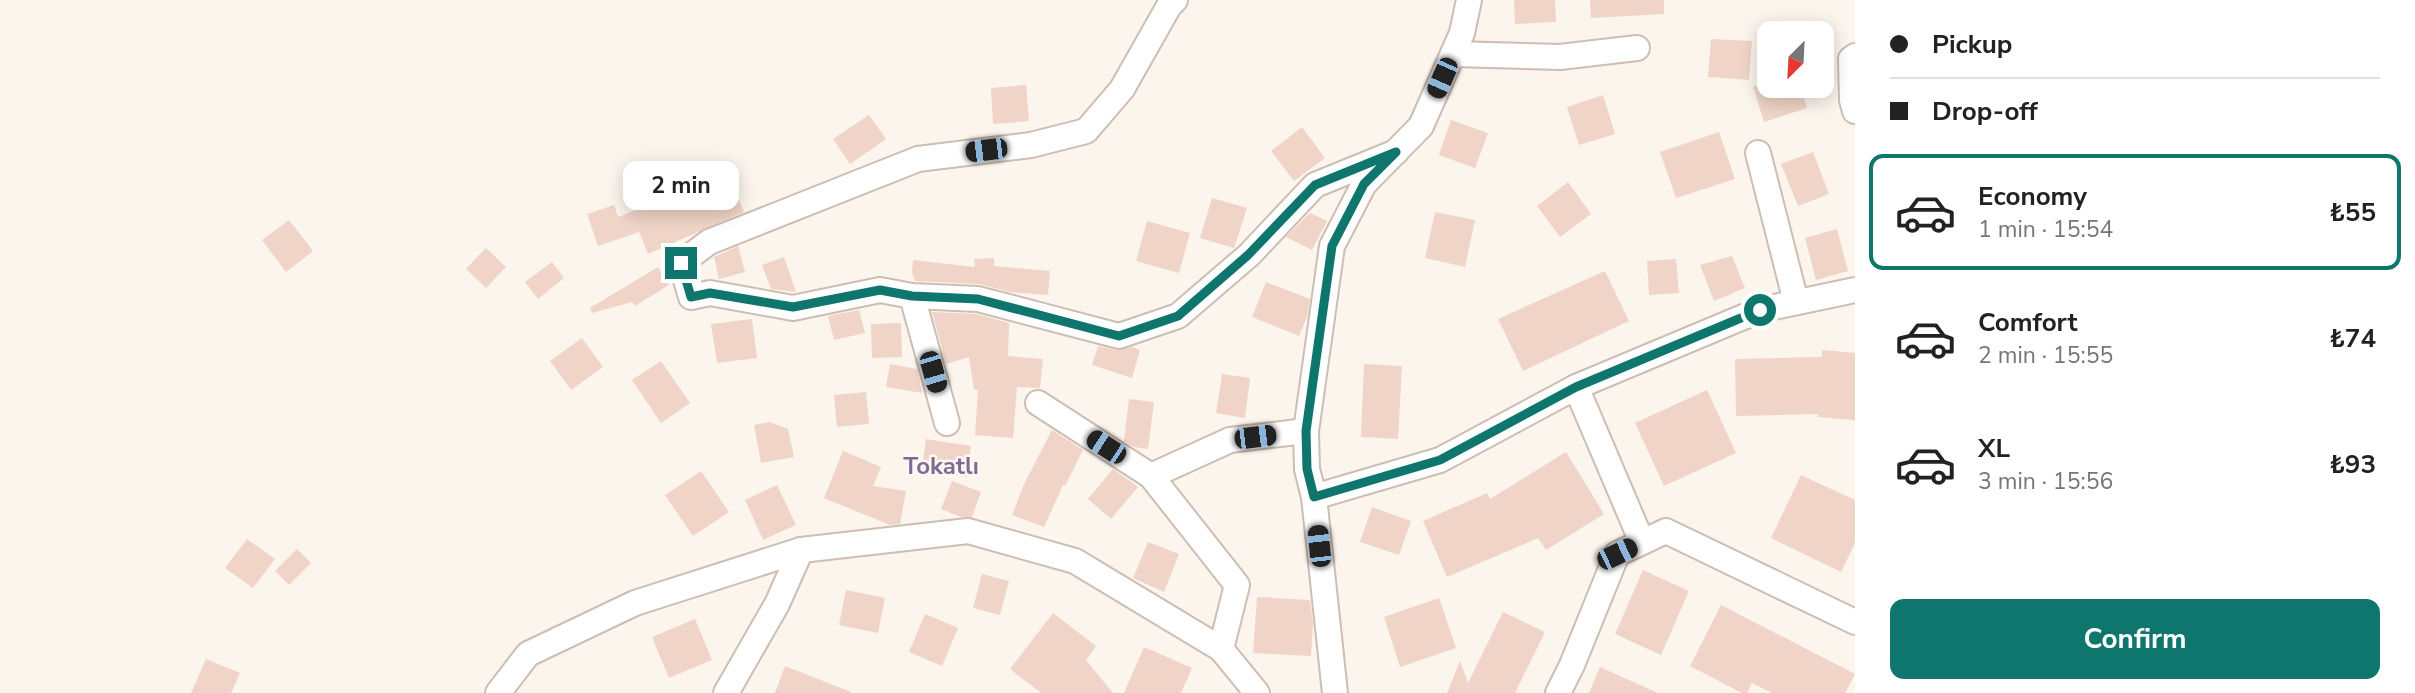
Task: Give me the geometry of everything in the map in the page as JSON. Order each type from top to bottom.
[{"type":"street","points":[[1175,0],[1122,89],[1086,131],[1031,145],[918,159],[709,242],[681,263],[691,297],[710,293],[793,307],[880,290],[912,296],[978,299],[1119,336],[1178,316],[1248,255],[1315,185],[1396,152]]},
{"type":"street","points":[[1335,693],[1314,497],[1307,469],[1306,431],[1332,246],[1364,184],[1421,126],[1462,33],[1469,0]]},
{"type":"street","points":[[1452,54],[1560,57],[1637,47]]},
{"type":"street","points":[[1855,57],[1851,59],[1852,100],[1855,111]]},
{"type":"street","points":[[1758,153],[1796,302]]},
{"type":"street","points":[[1314,497],[1440,460],[1576,387],[1760,310],[1855,290]]},
{"type":"street","points":[[912,296],[947,423]]},
{"type":"street","points":[[1576,387],[1642,542]]},
{"type":"street","points":[[1038,403],[1151,476],[1237,585],[1221,649]]},
{"type":"street","points":[[1151,476],[1230,440],[1306,431]]},
{"type":"street","points":[[498,693],[528,654],[623,608],[801,550],[968,531],[1075,561],[1221,649],[1257,693]]},
{"type":"street","points":[[1558,693],[1617,554],[1666,531],[1855,622]]},
{"type":"street","points":[[726,693],[777,604],[801,550]]},
{"type":"building","points":[[1514,0],[1555,0],[1556,22],[1515,24]]},
{"type":"building","points":[[1590,0],[1664,0],[1664,14],[1591,18]]},
{"type":"building","points":[[1711,39],[1752,41],[1749,80],[1708,77]]},
{"type":"building","points":[[1026,85],[1029,121],[993,124],[991,88]]},
{"type":"building","points":[[1753,86],[1757,86],[1757,98],[1804,98],[1807,108],[1764,122]]},
{"type":"building","points":[[1603,95],[1615,134],[1579,145],[1567,107]]},
{"type":"building","points":[[869,115],[886,139],[850,164],[833,139]]},
{"type":"building","points":[[1451,120],[1488,133],[1475,168],[1439,155]]},
{"type":"building","points":[[1302,127],[1325,158],[1294,181],[1271,151]]},
{"type":"building","points":[[1719,132],[1735,179],[1676,198],[1660,152]]},
{"type":"building","points":[[1813,152],[1829,194],[1798,206],[1781,164]]},
{"type":"building","points":[[1568,182],[1591,214],[1560,237],[1537,206]]},
{"type":"building","points":[[733,185],[744,212],[648,254],[639,232],[598,246],[587,214],[614,205],[618,217],[664,199],[668,208]]},
{"type":"building","points":[[1212,198],[1247,208],[1234,248],[1200,238]]},
{"type":"building","points":[[1435,212],[1475,220],[1465,267],[1425,258]]},
{"type":"building","points":[[1310,213],[1327,221],[1312,250],[1286,237]]},
{"type":"building","points":[[289,220],[313,251],[286,272],[262,240]]},
{"type":"building","points":[[1147,221],[1190,233],[1179,273],[1136,261]]},
{"type":"building","points":[[1837,229],[1848,271],[1816,280],[1805,238]]},
{"type":"building","points":[[738,246],[745,272],[719,279],[714,257]]},
{"type":"building","points":[[486,248],[506,267],[486,288],[466,269]]},
{"type":"building","points":[[1732,256],[1745,288],[1714,301],[1700,265]]},
{"type":"building","points":[[784,257],[796,292],[771,289],[762,265]]},
{"type":"building","points":[[994,258],[994,266],[1050,271],[1048,295],[1010,292],[979,284],[915,281],[912,272],[913,260],[975,267],[974,259]]},
{"type":"building","points":[[1676,259],[1679,293],[1649,295],[1647,261]]},
{"type":"building","points":[[552,262],[564,278],[538,299],[525,282]]},
{"type":"building","points":[[658,267],[669,285],[635,306],[632,302],[592,313],[590,308]]},
{"type":"building","points":[[1605,271],[1629,321],[1523,371],[1498,319]]},
{"type":"building","points":[[1266,282],[1310,299],[1307,317],[1299,336],[1252,317]]},
{"type":"building","points":[[859,310],[865,333],[834,340],[828,316]]},
{"type":"building","points":[[932,312],[976,314],[1009,323],[1008,356],[1043,359],[1040,388],[1017,387],[1013,438],[975,435],[978,390],[974,390],[969,357],[946,364]]},
{"type":"building","points":[[752,319],[757,358],[717,363],[711,324]]},
{"type":"building","points":[[901,323],[902,357],[872,358],[871,324]]},
{"type":"building","points":[[582,338],[603,367],[571,390],[550,361]]},
{"type":"building","points":[[1098,346],[1116,350],[1132,347],[1140,350],[1132,378],[1092,365]]},
{"type":"building","points":[[1822,350],[1855,353],[1855,420],[1818,417],[1818,414],[1736,416],[1735,359],[1822,357]]},
{"type":"building","points":[[661,361],[690,403],[661,423],[632,380]]},
{"type":"building","points":[[890,364],[917,369],[922,393],[886,387]]},
{"type":"building","points":[[1364,364],[1402,366],[1398,439],[1361,437]]},
{"type":"building","points":[[1222,374],[1250,378],[1245,418],[1216,413]]},
{"type":"building","points":[[1707,390],[1736,453],[1664,486],[1635,423]]},
{"type":"building","points":[[866,392],[869,424],[837,427],[834,395]]},
{"type":"building","points":[[1129,399],[1154,402],[1148,449],[1134,447],[1124,441]]},
{"type":"building","points":[[770,422],[788,429],[794,457],[761,463],[754,425]]},
{"type":"building","points":[[1052,430],[1083,450],[1044,527],[1012,515],[1024,484]]},
{"type":"building","points":[[926,439],[971,446],[967,477],[922,470]]},
{"type":"building","points":[[843,451],[881,467],[873,486],[906,491],[900,524],[890,525],[824,498]]},
{"type":"building","points":[[1566,452],[1604,514],[1546,550],[1538,538],[1447,577],[1423,521],[1487,493],[1490,499]]},
{"type":"building","points":[[1113,469],[1138,487],[1111,519],[1088,499]]},
{"type":"building","points":[[701,471],[729,512],[693,536],[665,495]]},
{"type":"building","points":[[1801,475],[1855,500],[1855,543],[1841,572],[1771,538]]},
{"type":"building","points":[[952,481],[981,492],[972,517],[961,517],[941,509]]},
{"type":"building","points":[[777,485],[796,525],[763,540],[745,500]]},
{"type":"building","points":[[1372,507],[1411,521],[1399,555],[1360,542]]},
{"type":"building","points":[[247,539],[275,559],[253,588],[225,568]]},
{"type":"building","points":[[1148,542],[1179,554],[1164,592],[1133,578]]},
{"type":"building","points":[[297,549],[311,563],[289,585],[275,571]]},
{"type":"building","points":[[1643,570],[1689,591],[1661,655],[1615,634]]},
{"type":"building","points":[[982,574],[1009,581],[1000,615],[973,608]]},
{"type":"building","points":[[846,590],[885,598],[878,633],[839,625]]},
{"type":"building","points":[[1257,597],[1310,600],[1313,623],[1311,656],[1253,653]]},
{"type":"building","points":[[1439,598],[1456,648],[1400,667],[1384,617]]},
{"type":"building","points":[[1721,605],[1855,674],[1845,693],[1772,693],[1752,683],[1747,693],[1742,693],[1690,666]]},
{"type":"building","points":[[1503,612],[1545,632],[1515,693],[1447,693],[1460,661],[1468,683]]},
{"type":"building","points":[[1053,613],[1096,646],[1086,660],[1113,693],[1041,693],[1010,669]]},
{"type":"building","points":[[925,614],[958,628],[942,666],[909,652]]},
{"type":"building","points":[[695,619],[712,660],[669,678],[652,637]]},
{"type":"building","points":[[1144,647],[1192,668],[1181,693],[1124,693]]},
{"type":"building","points":[[206,659],[240,673],[231,693],[191,693]]},
{"type":"building","points":[[785,666],[851,692],[851,693],[775,693]]},
{"type":"building","points":[[1600,667],[1658,693],[1589,693]]},
{"type":"district","name":"Tokatlı","points":[[941,466]]},
{"type":"route","points":[[681,263],[691,297],[710,293],[793,307],[880,290],[912,296],[978,299],[1119,336],[1178,316],[1248,255],[1315,185],[1396,152],[1364,184],[1332,246],[1306,431],[1307,469],[1314,497],[1440,460],[1576,387],[1760,310]]}]
